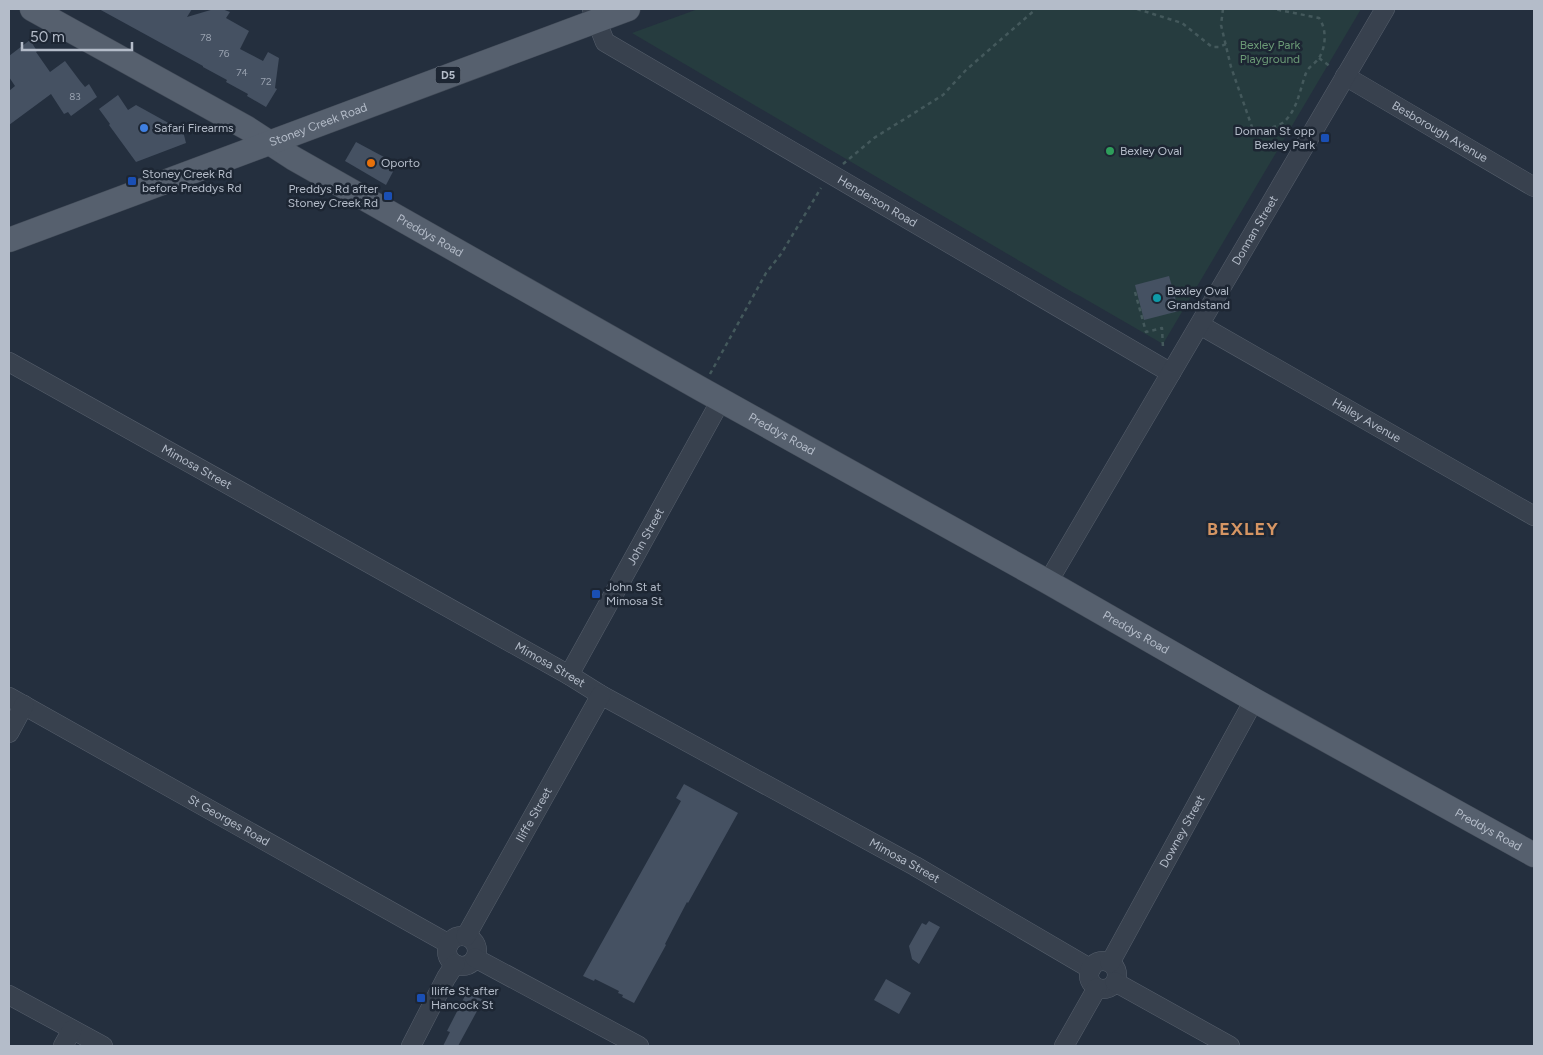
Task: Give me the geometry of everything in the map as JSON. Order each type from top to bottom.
[{"type":"main road","name":"Preddys Road","points":[[32,9],[247,128],[298,161],[721,400],[1534,855]]},
{"type":"main road","name":"Stoney Creek Road","points":[[9,240],[268,142],[594,15],[628,9]]},
{"type":"street","name":"Donnan Street","points":[[1048,582],[1385,9]]},
{"type":"street","name":"Henderson Road","points":[[594,15],[605,42],[1171,373]]},
{"type":"street","name":"Besborough Avenue","points":[[1345,76],[1534,187]]},
{"type":"street","name":"Halley Avenue","points":[[1200,324],[1534,516]]},
{"type":"street","name":"Mimosa Street","points":[[9,362],[569,675],[601,695],[915,866],[1091,969]]},
{"type":"street","name":"John Street","points":[[569,675],[721,400]]},
{"type":"street","name":"Iliffe Street","points":[[466,936],[601,695]]},
{"type":"street","name":"Downey Street","points":[[1110,964],[1254,700]]},
{"type":"street","points":[[9,733],[16,701]]},
{"type":"street","name":"St Georges Road","points":[[16,701],[448,944]]},
{"type":"street","points":[[466,936],[476,945],[475,958],[468,965],[459,966],[451,962],[447,953],[448,944],[456,937],[466,936]]},
{"type":"street","points":[[475,958],[639,1046]]},
{"type":"street","points":[[1103,961],[1110,964],[1116,969],[1115,982],[1107,989],[1097,988],[1090,980],[1091,969],[1098,962],[1103,961]]},
{"type":"street","points":[[411,1046],[455,964]]},
{"type":"street","points":[[1115,982],[1230,1046]]},
{"type":"street","points":[[1064,1046],[1097,988]]},
{"type":"street","points":[[9,995],[103,1046]]},
{"type":"street","points":[[63,1046],[72,1030]]},
{"type":"path","points":[[844,164],[874,138],[943,94],[966,70],[1036,9]]},
{"type":"path","points":[[1137,9],[1182,24],[1212,47],[1227,44]]},
{"type":"path","points":[[1223,9],[1221,25],[1231,67],[1252,127],[1258,130],[1285,122],[1295,106],[1306,73],[1319,58],[1326,34],[1319,18],[1274,9]]},
{"type":"path","points":[[712,371],[766,273],[781,254],[818,191]]},
{"type":"path","points":[[1135,292],[1146,332],[1162,328],[1163,348]]},
{"type":"green space","name":"Bexley Park Playground","points":[[698,9],[1361,9],[1163,344],[632,33]]},
{"type":"building","points":[[99,9],[192,9],[187,17],[214,9],[230,12],[226,18],[249,31],[240,49],[263,61],[268,52],[279,58],[275,88],[277,89],[266,107],[226,82],[227,80]]},
{"type":"building","points":[[30,40],[50,72],[65,61],[85,87],[89,84],[97,97],[71,116],[68,112],[64,114],[51,94],[9,125],[9,91],[15,86],[9,77],[9,56]]},
{"type":"building","name":"Safari Firearms","points":[[118,95],[128,110],[136,105],[183,131],[186,143],[136,162],[99,109]]},
{"type":"building","name":"Oporto","points":[[356,142],[397,164],[386,185],[345,161]]},
{"type":"building","name":"Bexley Oval Grandstand","points":[[1169,276],[1179,311],[1144,320],[1135,285]]},
{"type":"building","points":[[684,784],[738,813],[687,902],[634,1003],[622,997],[623,995],[618,993],[619,991],[595,979],[594,981],[583,976],[681,801],[676,798]]},
{"type":"building","points":[[929,921],[940,927],[919,964],[912,959],[909,946],[922,923],[926,925]]},
{"type":"building","points":[[886,979],[911,993],[899,1014],[874,1000]]},
{"type":"building","points":[[467,992],[483,1000],[458,1046],[443,1046],[450,1032],[447,1031]]},
{"type":"place","name":"Safari Firearms","points":[[144,128]]},
{"type":"place","name":"Donnan St opp Bexley Park","points":[[1325,138]]},
{"type":"place","name":"Bexley Oval","points":[[1110,151]]},
{"type":"place","name":"Oporto","points":[[371,163]]},
{"type":"place","name":"Stoney Creek Rd before Preddys Rd","points":[[132,181]]},
{"type":"place","name":"Preddys Rd after Stoney Creek Rd","points":[[388,196]]},
{"type":"place","name":"Bexley Oval Grandstand","points":[[1157,298]]},
{"type":"place","name":"John St at Mimosa St","points":[[596,594]]},
{"type":"place","name":"Iliffe St after Hancock St","points":[[421,998]]},
{"type":"district","name":"BEXLEY","points":[[1243,529]]}]
